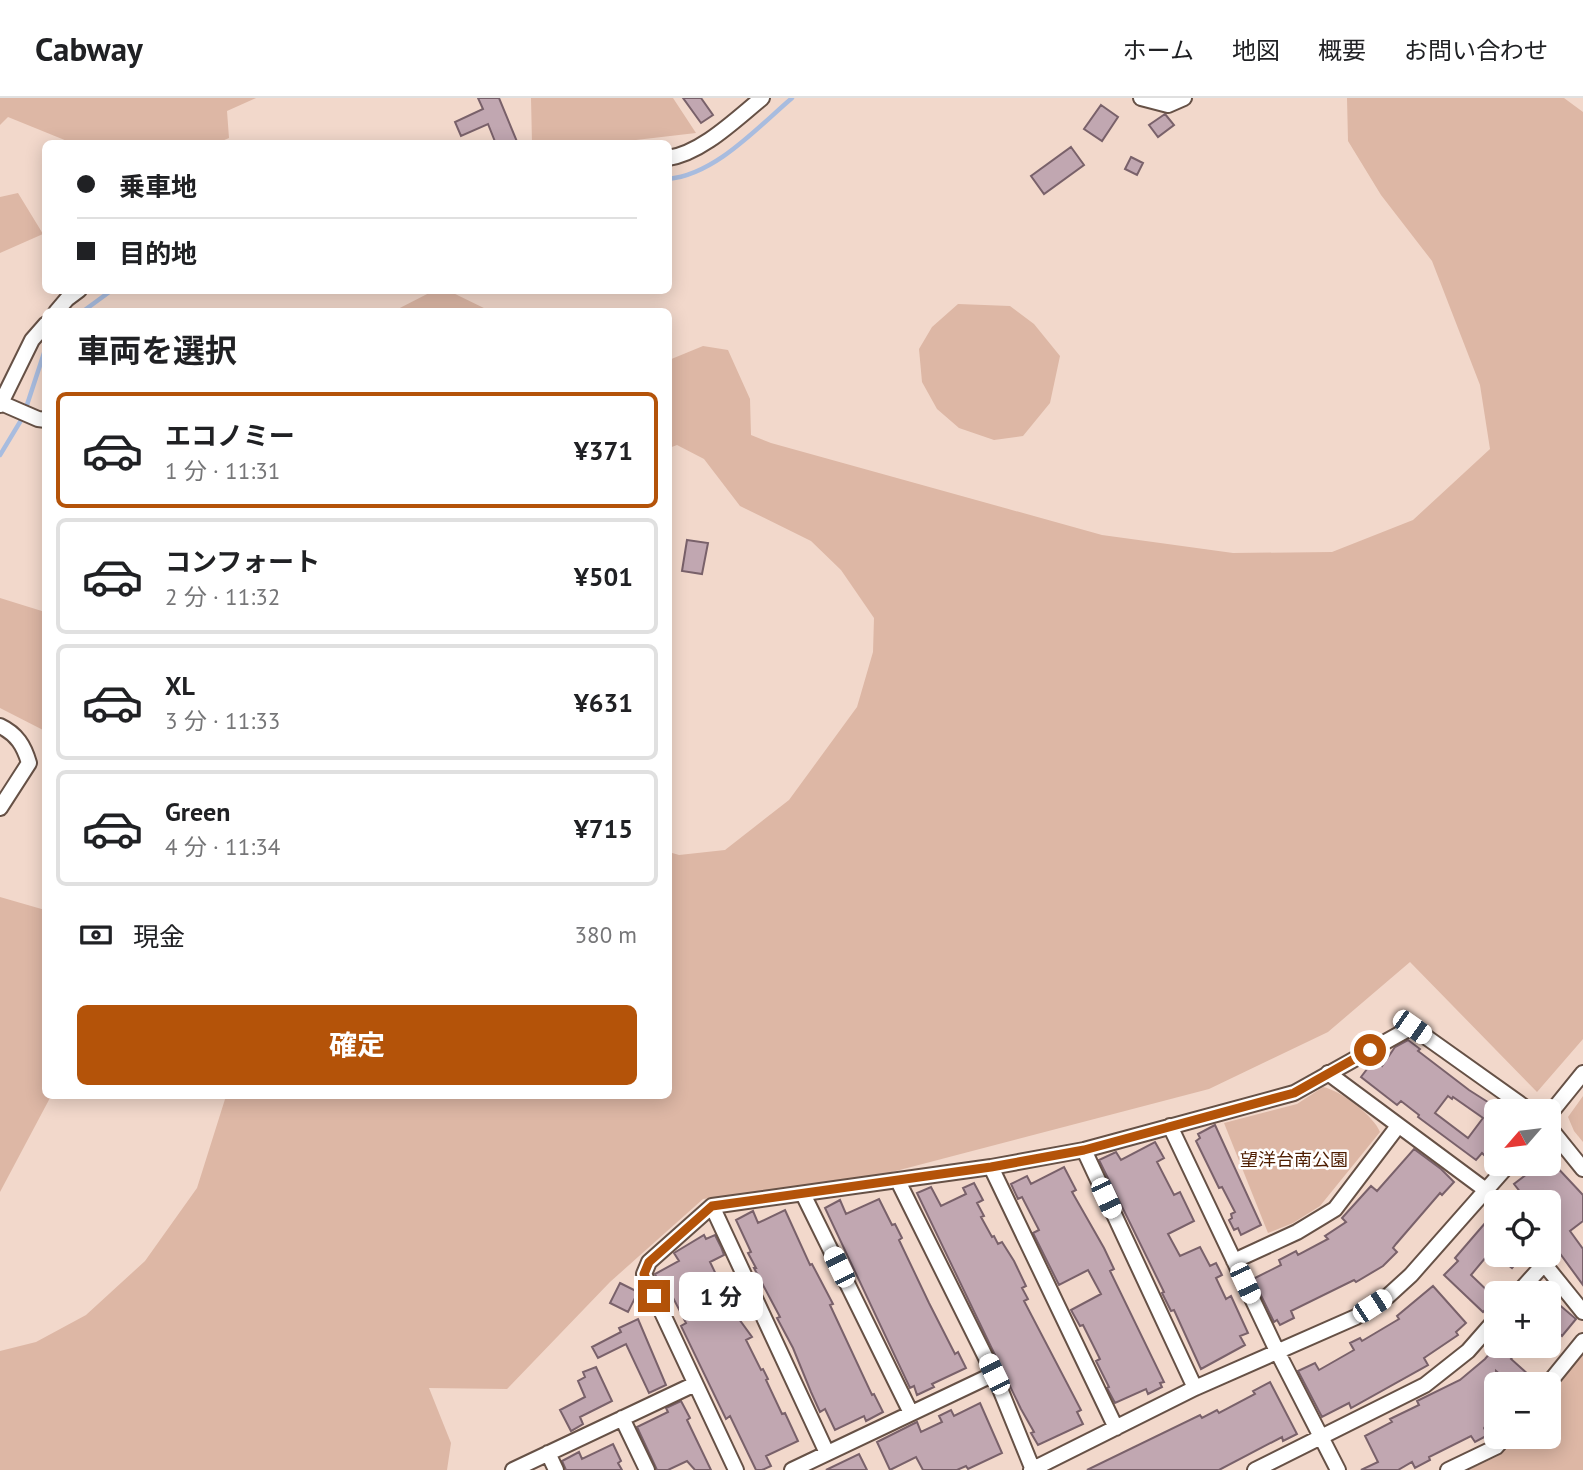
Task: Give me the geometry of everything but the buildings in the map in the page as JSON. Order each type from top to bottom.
[{"type":"street","points":[[672,158],[712,139],[762,98]]},
{"type":"street","points":[[1141,98],[1168,105],[1184,98]]},
{"type":"street","points":[[59,308],[74,294]]},
{"type":"street","points":[[42,329],[32,340],[0,404],[42,419]]},
{"type":"street","points":[[0,726],[11,731],[24,747],[29,763],[0,808]]},
{"type":"street","points":[[736,1470],[644,1274],[649,1262],[712,1206],[991,1167],[1084,1150],[1294,1093],[1412,1027],[1513,1099]]},
{"type":"street","points":[[1328,1073],[1484,1190]]},
{"type":"street","points":[[1561,1100],[1583,1073]]},
{"type":"street","points":[[1170,1126],[1277,1351],[1338,1470]]},
{"type":"street","points":[[1234,1261],[1297,1232],[1335,1209],[1398,1126]]},
{"type":"street","points":[[1561,1142],[1583,1169]]},
{"type":"street","points":[[1084,1150],[1195,1388]]},
{"type":"street","points":[[991,1167],[1116,1427]]},
{"type":"street","points":[[898,1181],[994,1374],[1032,1470],[1195,1388],[1356,1317],[1388,1296],[1484,1204]]},
{"type":"street","points":[[803,1194],[911,1413]]},
{"type":"street","points":[[712,1206],[827,1453]]},
{"type":"street","points":[[1547,1267],[1583,1312]]},
{"type":"street","points":[[1255,1470],[1425,1385],[1468,1351],[1484,1333]]},
{"type":"street","points":[[1558,1372],[1583,1341]]},
{"type":"street","points":[[792,1470],[994,1374]]},
{"type":"street","points":[[513,1470],[695,1384]]},
{"type":"street","points":[[622,1418],[647,1470]]},
{"type":"street","points":[[1448,1470],[1492,1449]]},
{"type":"street","points":[[548,1453],[556,1470]]},
{"type":"green space","points":[[0,98],[256,98],[227,111],[229,138],[224,140],[65,140],[8,117],[0,125]]},
{"type":"green space","points":[[531,98],[673,98],[696,133],[636,140],[532,140]]},
{"type":"green space","points":[[1347,98],[1564,98],[1583,112],[1583,1039],[1537,1092],[1410,962],[1328,1032],[1209,1089],[869,1178],[703,1199],[610,1282],[507,1389],[429,1388],[451,1443],[447,1470],[0,1470],[0,1351],[36,1342],[86,1315],[145,1261],[197,1188],[225,1099],[672,1099],[672,853],[679,855],[725,850],[789,800],[857,707],[873,652],[874,618],[841,570],[811,541],[740,506],[704,459],[677,445],[672,447],[672,359],[703,346],[728,350],[750,399],[751,435],[771,443],[1102,535],[1233,553],[1332,552],[1413,520],[1490,449],[1480,385],[1432,261],[1381,195],[1348,141]]},
{"type":"green space","points":[[18,193],[42,234],[0,253],[0,197]]},
{"type":"green space","points":[[427,294],[455,294],[484,308],[400,308]]},
{"type":"green space","points":[[958,304],[1010,306],[1034,324],[1060,356],[1050,403],[1023,436],[994,440],[959,428],[937,409],[922,382],[919,349],[932,327]]},
{"type":"green space","points":[[0,598],[42,611],[42,729],[0,708]]},
{"type":"green space","points":[[0,897],[42,909],[42,1099],[49,1099],[0,1192]]},
{"type":"green space","name":"望洋台南公園","points":[[1323,1087],[1356,1105],[1380,1132],[1320,1206],[1293,1223],[1268,1233],[1224,1123],[1297,1104]]},
{"type":"green space","points":[[1583,1096],[1583,1142],[1568,1117]]},
{"type":"green space","points":[[1583,1355],[1583,1470],[1468,1470],[1498,1456],[1504,1449],[1561,1449],[1561,1380]]},
{"type":"waterway","points":[[672,178],[685,176],[719,159],[792,98]]},
{"type":"waterway","points":[[87,308],[107,294]]},
{"type":"waterway","points":[[0,455],[23,417],[42,359]]},
{"type":"route","points":[[654,1296],[644,1274],[649,1262],[712,1206],[991,1167],[1084,1150],[1294,1093],[1370,1050]]}]
